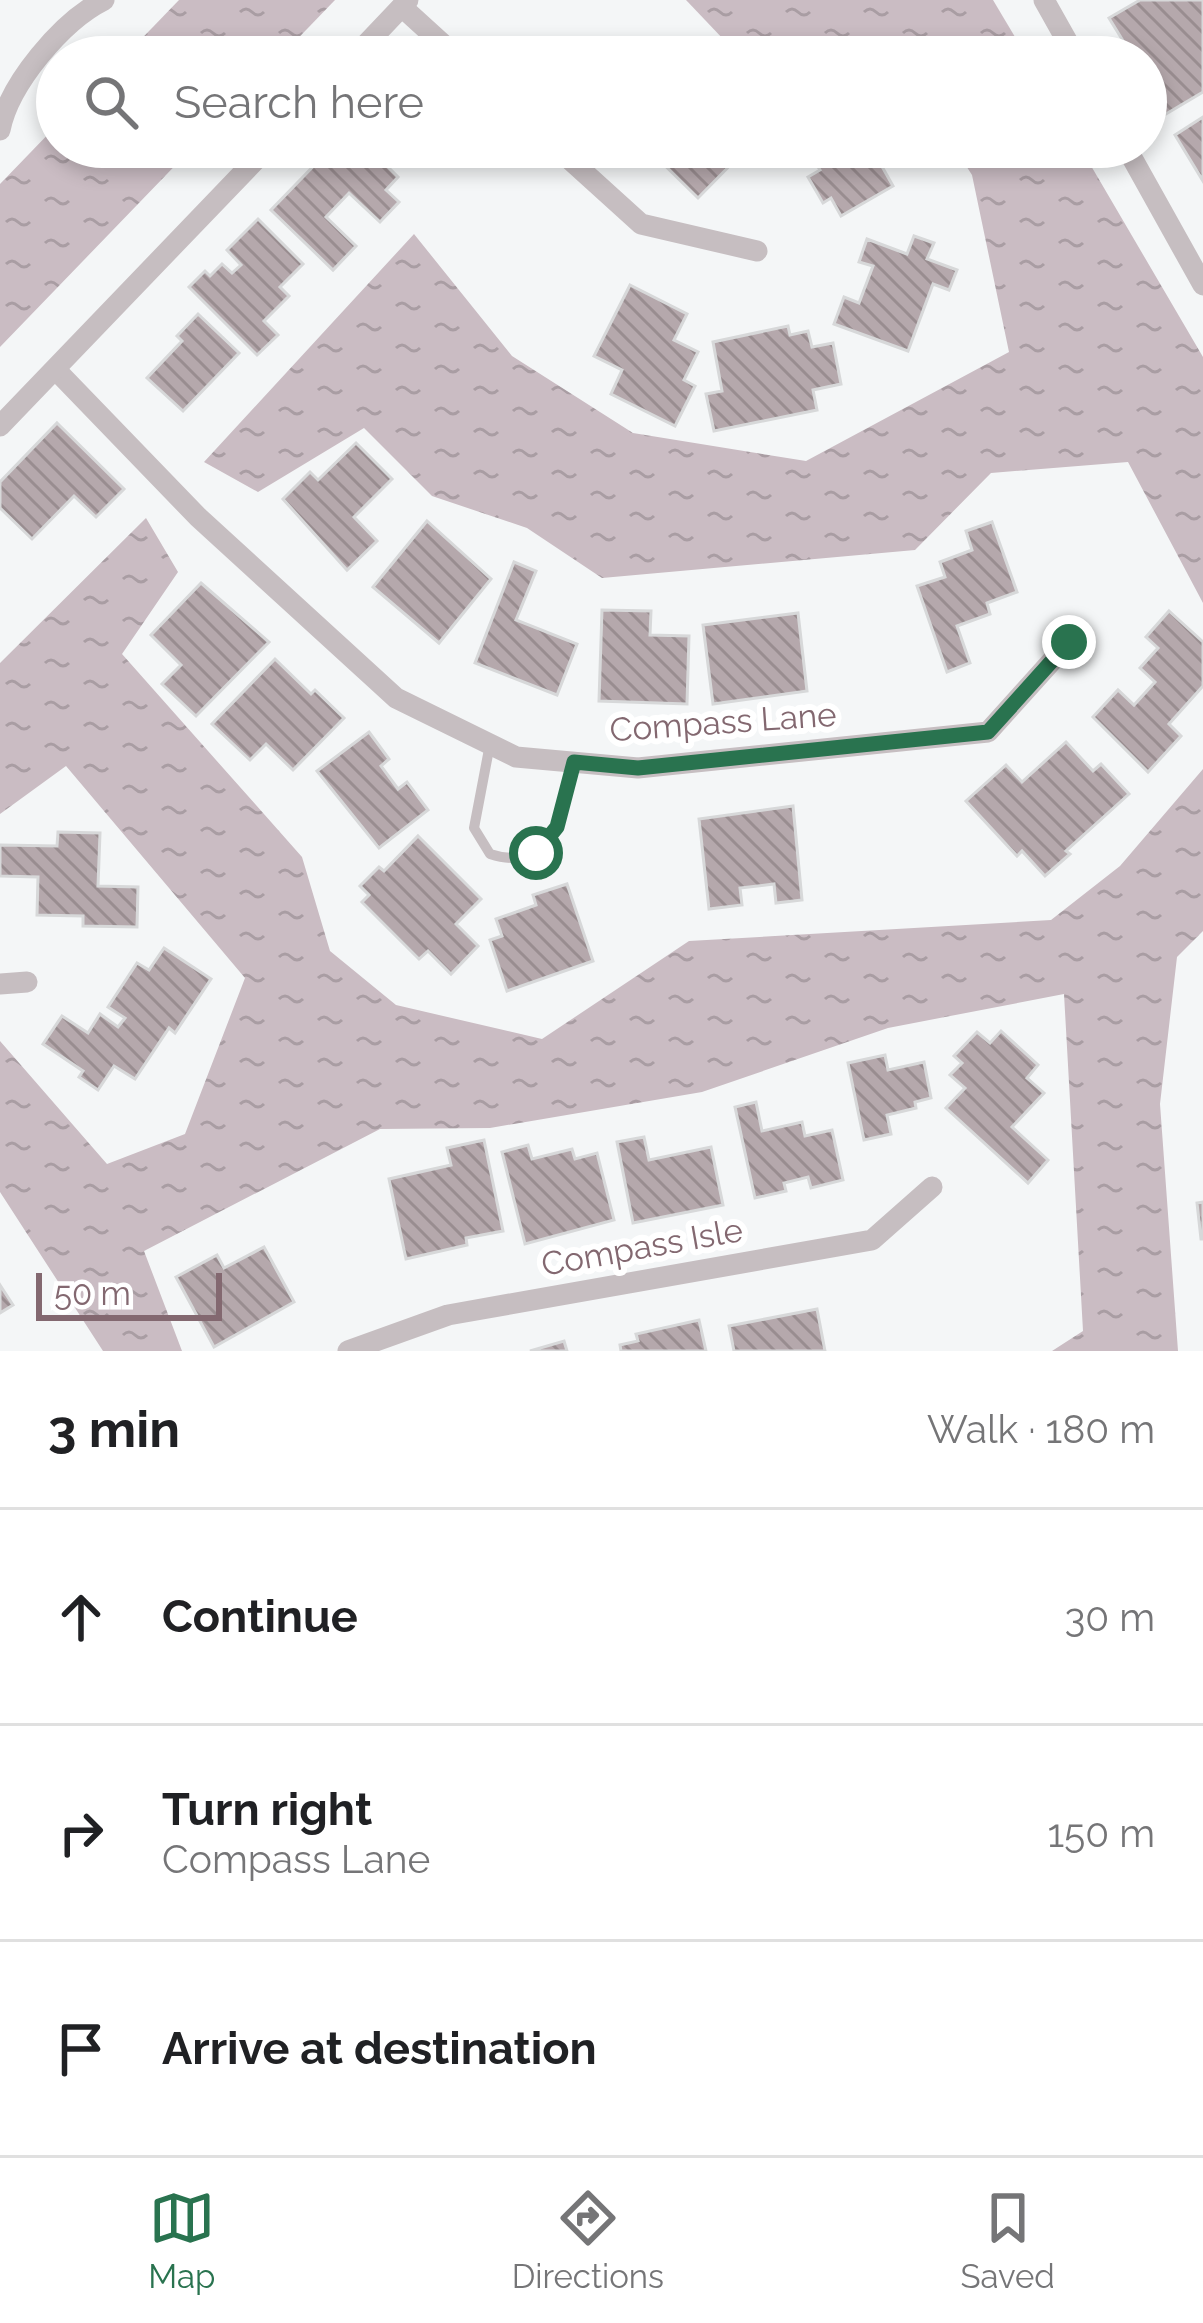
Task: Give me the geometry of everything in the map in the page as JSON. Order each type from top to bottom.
[{"type":"street","points":[[60,36],[88,8],[104,0]]},
{"type":"street","points":[[1044,0],[1064,36]]},
{"type":"street","points":[[374,36],[405,3],[437,36]]},
{"type":"street","points":[[0,130],[2,102],[36,61]]},
{"type":"street","points":[[0,426],[248,168]]},
{"type":"street","points":[[579,168],[640,224],[757,251]]},
{"type":"street","points":[[1138,168],[1203,285]]},
{"type":"street","name":"Compass Lane","points":[[56,370],[198,517],[396,698],[516,757],[638,768],[988,732],[1069,642]]},
{"type":"street","points":[[0,984],[27,982]]},
{"type":"street","name":"Compass Isle","points":[[348,1351],[448,1315],[872,1240],[932,1187]]},
{"type":"lane","points":[[490,744],[474,828],[490,854],[509,861],[536,853],[557,827],[574,762]]},
{"type":"water","points":[[179,0],[335,0],[300,36],[144,36]]},
{"type":"water","points":[[686,0],[993,0],[1014,36],[720,36]]},
{"type":"water","points":[[36,147],[36,168],[173,168],[0,347],[0,184]]},
{"type":"water","points":[[968,168],[1092,168],[1203,357],[1203,603],[1128,462],[991,473],[915,550],[602,578],[527,528],[432,496],[364,428],[258,492],[204,462],[414,234],[512,356],[633,433],[806,461],[1009,352]]},
{"type":"water","points":[[146,518],[178,572],[122,654],[302,857],[330,951],[396,1005],[542,1039],[689,941],[1051,920],[1120,866],[1203,769],[1203,931],[1177,957],[1160,1104],[1178,1351],[1052,1351],[1083,1331],[1064,994],[888,1028],[702,1092],[490,1128],[380,1129],[144,1251],[182,1351],[103,1351],[0,1192],[0,1041],[107,1164],[185,1134],[245,978],[66,766],[0,814],[0,663]]},
{"type":"building","points":[[1140,0],[1203,0],[1203,92],[1167,113],[1167,36],[1120,36],[1109,18]]},
{"type":"building","points":[[1203,117],[1203,181],[1175,135]]},
{"type":"building","points":[[312,168],[389,168],[398,177],[386,190],[399,202],[380,222],[349,193],[326,217],[356,246],[333,270],[271,210]]},
{"type":"building","points":[[667,168],[727,168],[698,198]]},
{"type":"building","points":[[883,168],[893,186],[841,216],[831,198],[823,203],[808,177],[820,170]]},
{"type":"building","points":[[258,219],[303,264],[280,287],[289,296],[264,321],[278,335],[257,355],[189,287],[205,271],[210,276],[222,264],[232,273],[241,265],[227,250]]},
{"type":"building","points":[[914,236],[934,243],[927,259],[957,270],[949,290],[933,284],[908,351],[834,324],[844,297],[859,303],[873,266],[859,262],[867,239],[907,254]]},
{"type":"building","points":[[630,285],[687,314],[674,340],[698,352],[684,380],[695,386],[675,426],[611,394],[622,370],[594,356]]},
{"type":"building","points":[[198,314],[239,353],[183,411],[147,378],[182,341],[177,336]]},
{"type":"building","points":[[788,326],[790,335],[808,331],[812,347],[833,343],[841,384],[813,390],[817,410],[714,431],[706,394],[722,391],[713,342]]},
{"type":"building","points":[[57,423],[124,489],[96,517],[74,496],[32,539],[0,508],[0,482]]},
{"type":"building","points":[[356,443],[392,479],[354,517],[377,541],[347,570],[283,499],[310,472],[318,480]]},
{"type":"building","points":[[427,521],[491,579],[439,643],[373,587]]},
{"type":"building","points":[[992,522],[1017,592],[987,603],[990,614],[957,626],[970,663],[947,672],[917,586],[945,577],[940,562],[972,550],[966,531]]},
{"type":"building","points":[[514,562],[536,571],[516,620],[577,644],[557,695],[475,663]]},
{"type":"building","points":[[201,583],[269,642],[196,716],[162,684],[181,665],[151,635]]},
{"type":"building","points":[[602,610],[651,611],[650,635],[689,636],[687,704],[599,701]]},
{"type":"building","points":[[1169,611],[1203,642],[1203,686],[1169,724],[1181,736],[1148,772],[1093,717],[1118,690],[1134,705],[1155,682],[1140,668],[1158,648],[1146,637]]},
{"type":"building","points":[[798,613],[807,691],[713,704],[703,625]]},
{"type":"building","points":[[275,659],[344,718],[293,770],[266,744],[250,760],[212,724]]},
{"type":"building","points":[[369,732],[389,759],[381,766],[398,789],[407,782],[428,810],[379,848],[317,771]]},
{"type":"building","points":[[1066,742],[1093,771],[1101,764],[1129,794],[1045,876],[1022,851],[1017,856],[966,801],[1006,765],[1022,782]]},
{"type":"building","points":[[793,806],[802,900],[776,903],[774,884],[740,888],[742,905],[709,909],[699,819]]},
{"type":"building","points":[[58,832],[100,833],[98,886],[138,887],[137,927],[83,926],[83,916],[37,915],[38,877],[0,876],[0,845],[57,846]]},
{"type":"building","points":[[418,836],[481,899],[456,924],[478,946],[451,974],[428,951],[419,959],[362,902],[369,895],[360,886],[379,867],[384,871]]},
{"type":"building","points":[[567,884],[593,961],[507,991],[490,940],[502,936],[496,919],[536,905],[533,895]]},
{"type":"building","points":[[164,948],[211,979],[175,1033],[169,1028],[135,1079],[114,1066],[98,1090],[79,1077],[83,1071],[43,1044],[62,1016],[88,1033],[100,1014],[118,1027],[125,1018],[108,1007],[137,963],[149,970]]},
{"type":"building","points":[[1001,1031],[1038,1065],[1027,1078],[1044,1093],[1012,1127],[1048,1160],[1028,1183],[946,1108],[965,1088],[950,1075],[962,1063],[954,1056],[977,1032],[990,1043]]},
{"type":"building","points":[[885,1055],[888,1070],[924,1062],[931,1098],[915,1102],[916,1108],[887,1115],[891,1134],[864,1140],[848,1063]]},
{"type":"building","points":[[756,1102],[762,1131],[802,1122],[805,1136],[832,1130],[843,1180],[811,1188],[808,1177],[784,1183],[786,1191],[755,1198],[735,1107]]},
{"type":"building","points":[[644,1137],[649,1160],[711,1147],[723,1205],[633,1223],[617,1142]]},
{"type":"building","points":[[484,1140],[503,1231],[406,1259],[389,1179],[451,1165],[447,1148]]},
{"type":"building","points":[[528,1145],[532,1159],[572,1149],[575,1159],[597,1153],[614,1220],[525,1244],[502,1152]]},
{"type":"building","points":[[1203,1202],[1203,1239],[1201,1239],[1197,1203]]},
{"type":"building","points":[[264,1247],[294,1302],[214,1347],[176,1277],[217,1255],[224,1268]]},
{"type":"building","points":[[0,1285],[13,1305],[0,1313]]},
{"type":"building","points":[[817,1309],[825,1351],[734,1351],[729,1326]]},
{"type":"building","points":[[699,1320],[706,1351],[621,1351],[620,1345],[638,1341],[636,1334]]},
{"type":"building","points":[[564,1341],[567,1351],[530,1351]]},
{"type":"route","points":[[536,853],[557,827],[574,762],[638,768],[988,732],[1069,642]]}]
